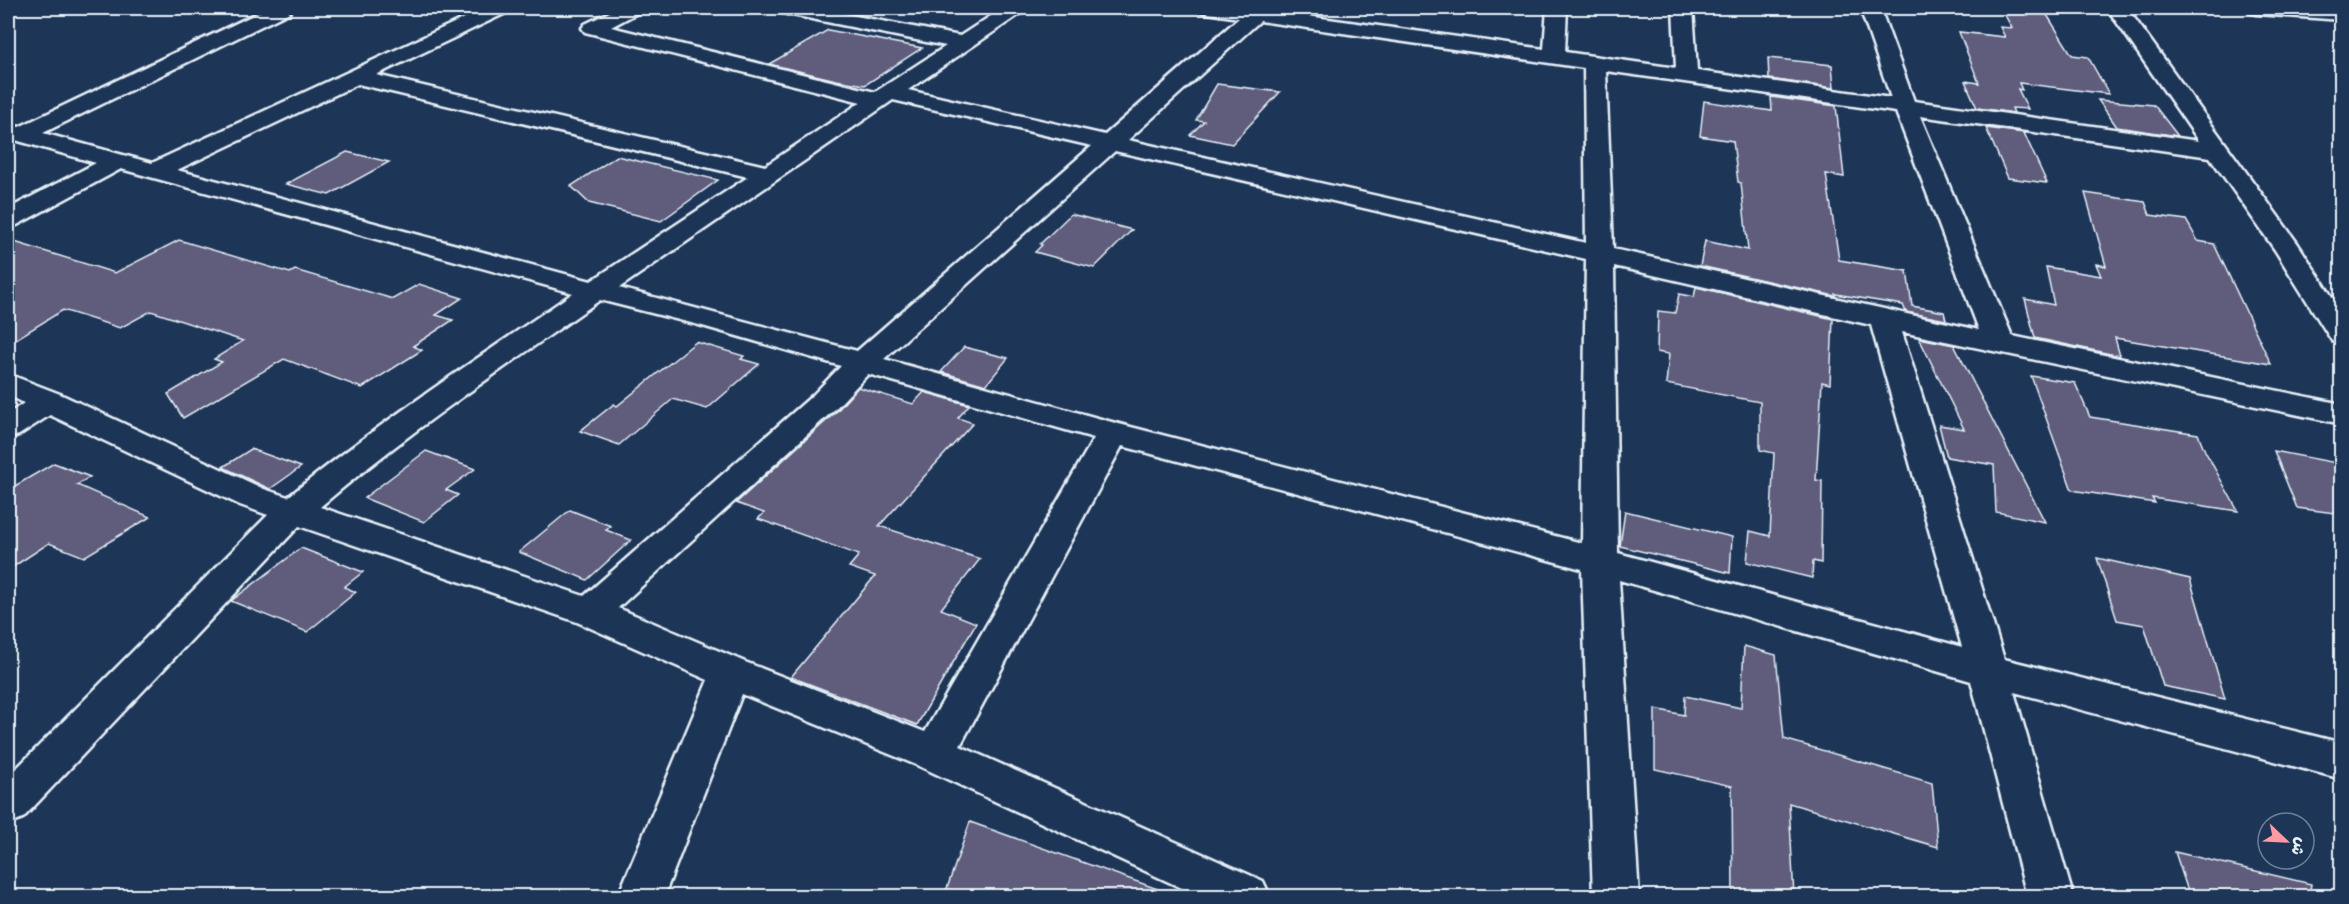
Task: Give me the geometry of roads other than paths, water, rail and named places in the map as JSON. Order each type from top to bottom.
[{"type":"street","points":[[14,133],[283,8]]},
{"type":"street","points":[[155,171],[501,8]]},
{"type":"street","points":[[632,8],[592,28],[884,96],[1110,143],[1884,319],[2342,414]]},
{"type":"street","points":[[787,8],[962,43]]},
{"type":"street","points":[[8,805],[293,511],[341,471],[595,291],[1016,8]]},
{"type":"street","points":[[1208,8],[1258,11],[1687,77],[2218,151]]},
{"type":"street","points":[[1554,57],[1557,8]]},
{"type":"street","points":[[1683,8],[1687,77]]},
{"type":"street","points":[[1870,8],[1905,107],[1999,342]]},
{"type":"street","points":[[2117,8],[2288,250],[2342,334]]},
{"type":"street","points":[[2256,8],[2342,14]]},
{"type":"street","points":[[590,612],[824,402],[861,363],[1258,11]]},
{"type":"street","points":[[1595,63],[1600,254],[1600,561],[1616,897]]},
{"type":"street","points":[[353,76],[768,174]]},
{"type":"street","points":[[14,133],[595,291],[709,319],[1113,433],[1600,561],[1988,670],[2342,761]]},
{"type":"street","points":[[8,219],[120,160]]},
{"type":"street","points":[[1884,319],[1988,670],[2050,897]]},
{"type":"street","points":[[8,383],[252,497],[590,612],[731,674],[934,754],[1247,897]]},
{"type":"street","points":[[8,429],[49,401]]},
{"type":"street","points":[[934,754],[1113,433]]},
{"type":"street","points":[[641,897],[731,674]]}]
